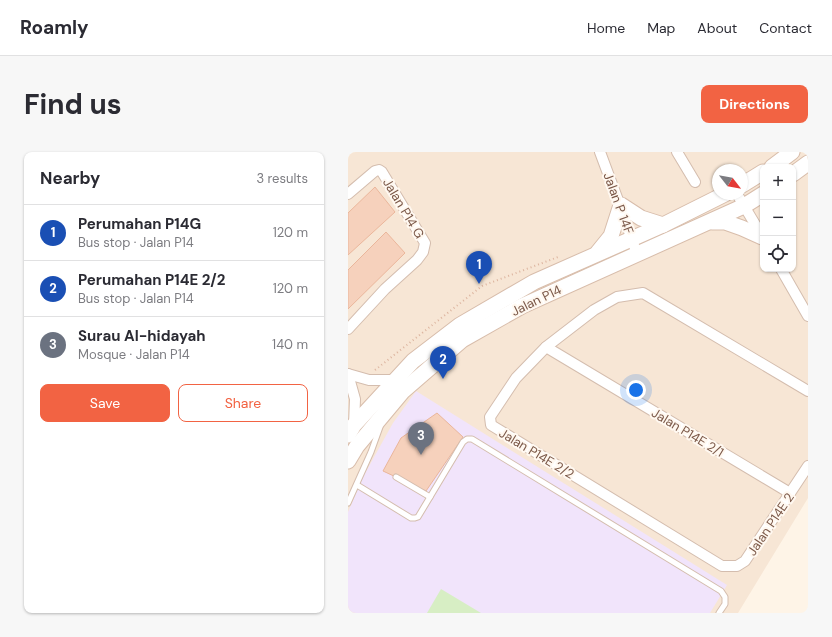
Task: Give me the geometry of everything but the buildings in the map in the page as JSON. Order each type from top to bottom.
[{"type":"main road","points":[[776,164],[792,152]]},
{"type":"main road","points":[[796,172],[808,163]]},
{"type":"main road","points":[[748,181],[760,174]]},
{"type":"main road","name":"Jalan P14","points":[[748,198],[760,195]]},
{"type":"main road","name":"Jalan P14","points":[[351,430],[413,361],[460,325],[534,282],[663,225],[713,200]]},
{"type":"main road","name":"Jalan P14","points":[[348,461],[357,446],[403,391],[462,340],[522,306],[708,223],[741,200]]},
{"type":"main road","points":[[595,255],[611,236],[621,205],[641,218],[663,225]]},
{"type":"main road","points":[[708,223],[725,222],[760,235]]},
{"type":"street","name":"Jalan P 14F","points":[[600,152],[638,254]]},
{"type":"street","points":[[677,152],[695,182]]},
{"type":"street","name":"Jalan P14 G","points":[[348,194],[375,171],[378,170],[382,172],[425,243],[423,252],[417,260],[385,290],[348,329]]},
{"type":"street","points":[[741,200],[760,231]]},
{"type":"street","points":[[783,272],[808,316]]},
{"type":"street","name":"Jalan P14E 2/2","points":[[745,561],[738,566],[722,566],[491,425],[490,417],[516,378],[546,347],[594,310],[618,297],[643,293],[808,391]]},
{"type":"street","name":"Jalan P14E 2/1","points":[[546,347],[790,493]]},
{"type":"street","points":[[348,374],[369,380],[395,380]]},
{"type":"street","points":[[348,374],[355,399],[351,430]]},
{"type":"street","name":"Jalan P14E 2","points":[[745,561],[808,466]]},
{"type":"lane","points":[[348,503],[372,452],[384,413]]},
{"type":"lane","points":[[357,485],[411,518],[418,517],[463,442],[467,439],[472,439],[721,591],[725,597],[724,604],[719,613]]},
{"type":"lane","points":[[396,477],[430,497]]},
{"type":"shaded area","points":[[348,152],[808,152],[808,498],[738,613],[348,613]]},
{"type":"shaded area","points":[[416,391],[727,585],[710,613],[348,613],[348,512],[363,477],[393,423]]},
{"type":"green space","points":[[441,589],[481,613],[427,613]]},
{"type":"place","name":"Perumahan P14G","points":[[479,284]]},
{"type":"place","name":"Perumahan P14E 2/2","points":[[443,379]]},
{"type":"place","name":"Surau Al-hidayah","points":[[421,455]]}]
